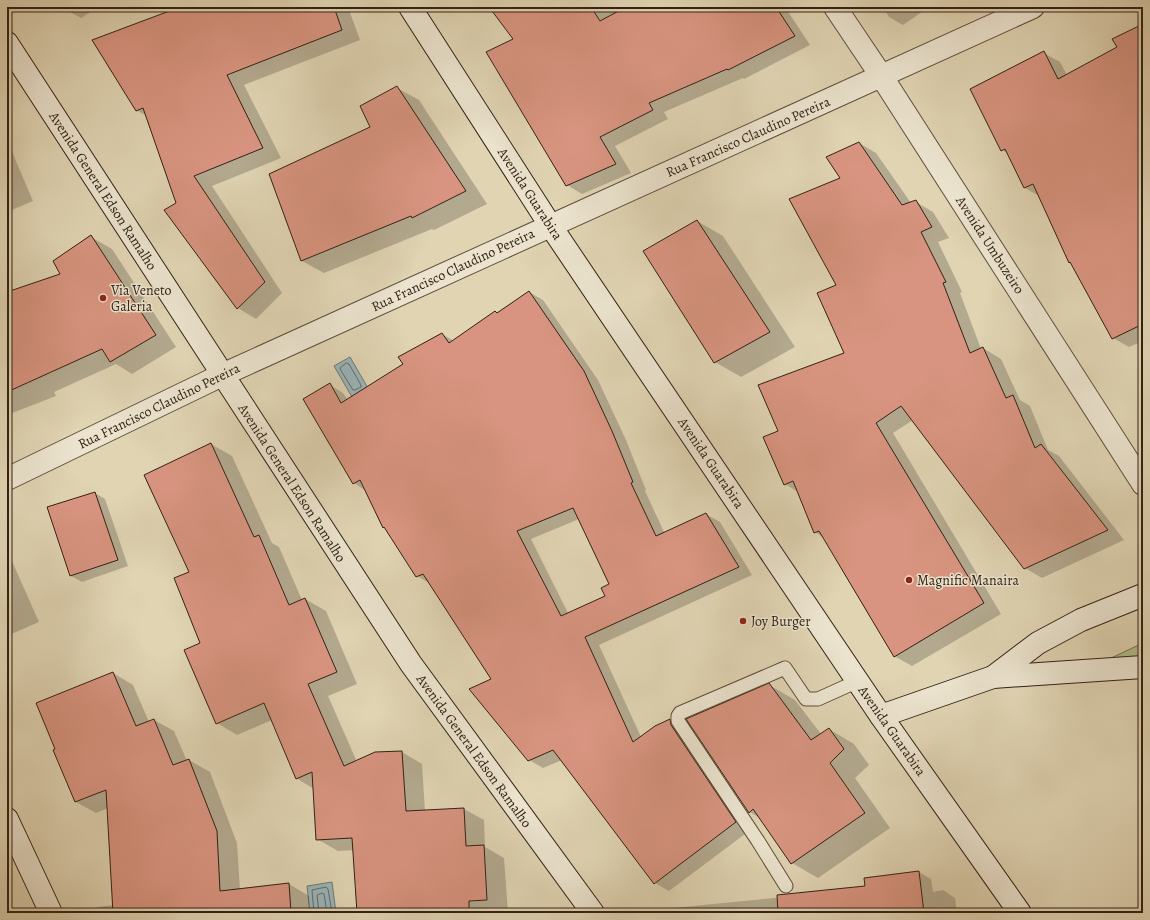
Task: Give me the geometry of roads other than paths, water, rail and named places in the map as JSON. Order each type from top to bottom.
[{"type":"main road","name":"Avenida Guarabira","points":[[410,7],[550,225],[881,716],[1020,913]]},
{"type":"main road","name":"Avenida Umbuzeiro","points":[[835,7],[882,77],[1143,484]]},
{"type":"main road","name":"Rua Francisco Claudino Pereira","points":[[7,479],[222,375],[550,225],[882,77],[1033,7]]},
{"type":"main road","name":"Avenida General Edson Ramalho","points":[[7,43],[411,664],[593,913]]},
{"type":"main road","points":[[993,677],[1038,643],[1081,620],[1143,594]]},
{"type":"main road","points":[[881,716],[993,677],[1143,667]]},
{"type":"main road","points":[[7,818],[51,913]]},
{"type":"lane","points":[[786,886],[758,841],[678,721],[678,716],[680,713],[785,668],[806,699],[818,699],[858,681]]},
{"type":"water","points":[[350,357],[368,388],[352,397],[334,366]]},
{"type":"water","points":[[332,882],[336,913],[310,913],[307,886]]},
{"type":"place","name":"Via Veneto Galeria","points":[[103,298]]},
{"type":"place","name":"Magnific Manaira","points":[[909,580]]},
{"type":"place","name":"Joy Burger","points":[[743,621]]}]
